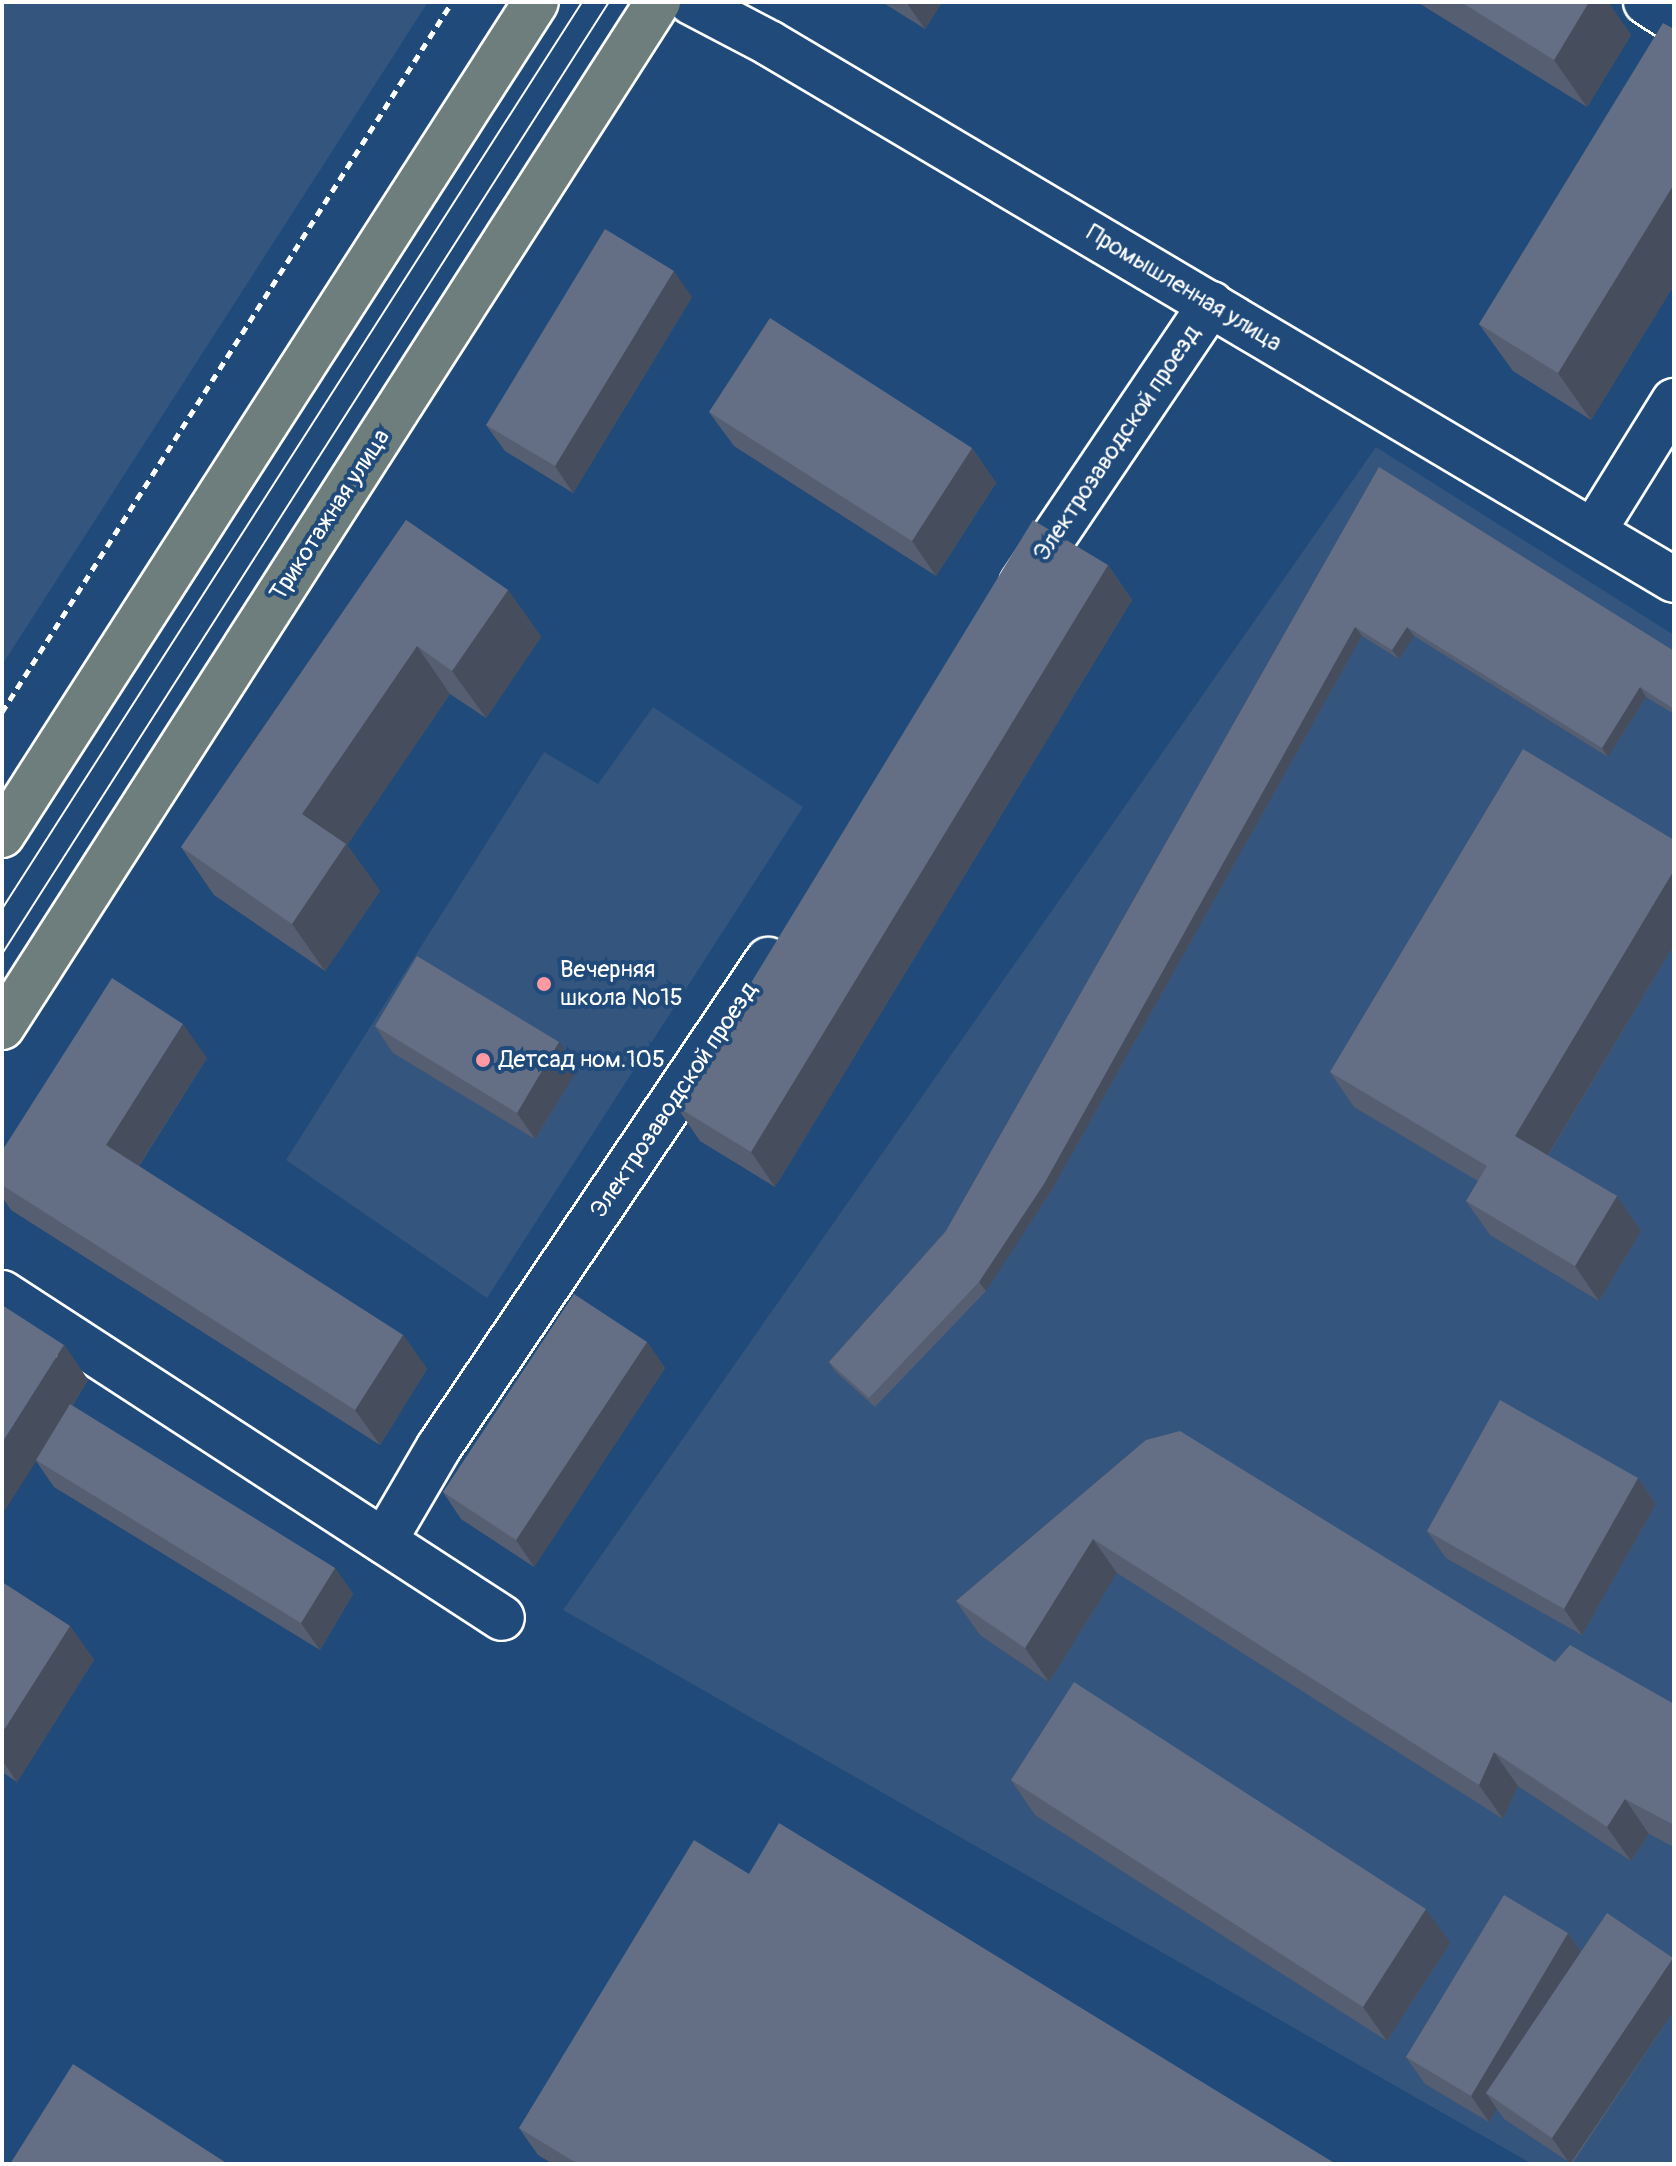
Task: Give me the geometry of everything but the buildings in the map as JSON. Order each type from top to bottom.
[{"type":"main road","points":[[2,835],[536,2]]},
{"type":"main road","name":"Трикотажная улица","points":[[2,1027],[658,2]]},
{"type":"street","name":"Промышленная улица","points":[[691,2],[1211,304],[1674,580]]},
{"type":"street","points":[[1646,2],[1674,20]]},
{"type":"street","name":"Электрозаводской проезд","points":[[998,619],[1211,304]]},
{"type":"street","points":[[1594,530],[1674,401]]},
{"type":"street","name":"Электрозаводской проезд","points":[[384,1541],[439,1447],[794,922]]},
{"type":"street","points":[[2,1293],[502,1618]]},
{"type":"path","points":[[2,712],[452,2]]},
{"type":"shaded area","points":[[2,2],[428,2],[2,665]]},
{"type":"shaded area","points":[[1376,447],[1674,635],[1674,2164],[1532,2164],[563,1610]]},
{"type":"shaded area","name":"Вечерняя школа №15","points":[[653,707],[803,807],[487,1298],[286,1160],[544,752],[598,784]]},
{"type":"tram line","points":[[2,909],[582,2]]},
{"type":"tram line","points":[[2,954],[609,2]]},
{"type":"place","name":"Вечерняя школа №15","points":[[544,984]]},
{"type":"place","name":"Детсад ном.105","points":[[483,1060]]}]
